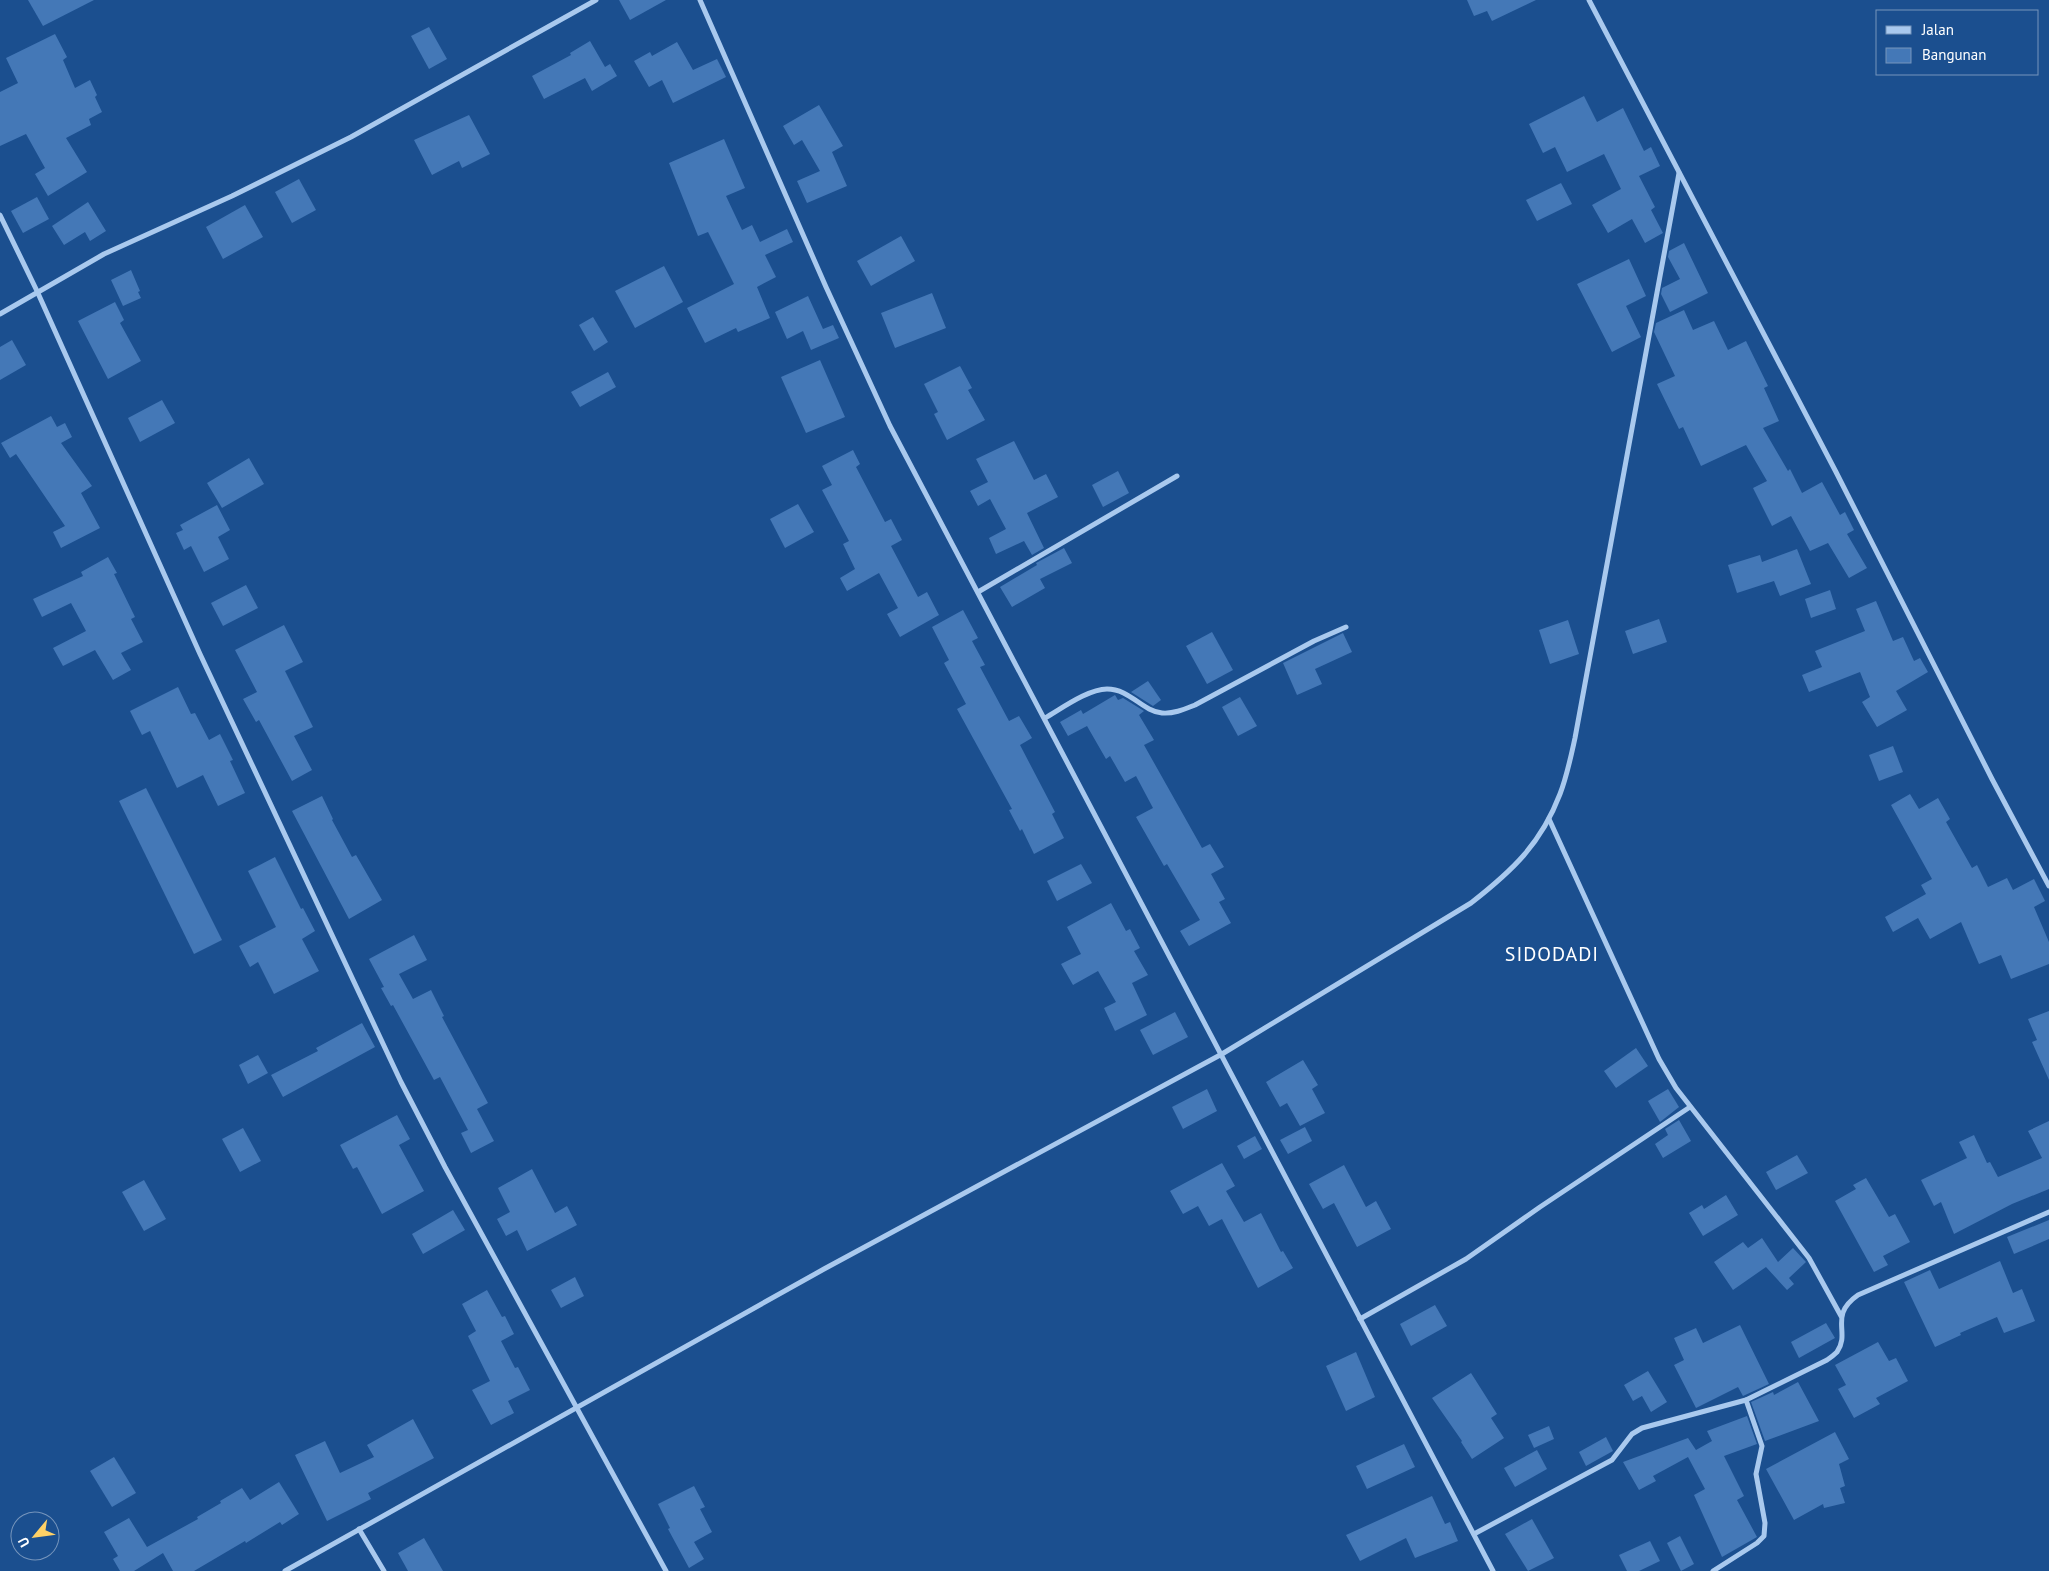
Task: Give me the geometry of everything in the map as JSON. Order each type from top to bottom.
[{"type":"street","points":[[0,314],[104,254],[232,196],[352,137],[596,0]]},
{"type":"street","points":[[700,0],[826,287],[890,426],[1493,1571]]},
{"type":"street","points":[[1589,0],[1836,472],[1992,779],[2049,886]]},
{"type":"street","points":[[286,1571],[824,1269],[1222,1054],[1471,903],[1502,879],[1533,847],[1549,819],[1561,793],[1575,738],[1679,172]]},
{"type":"street","points":[[0,215],[37,291],[200,654],[401,1082],[444,1167],[666,1571]]},
{"type":"street","points":[[978,592],[1177,476]]},
{"type":"street","points":[[1045,718],[1090,693],[1106,689],[1123,692],[1140,701],[1150,710],[1162,713],[1176,712],[1196,706],[1314,641],[1346,627]]},
{"type":"street","points":[[1549,819],[1646,1034],[1676,1088],[1809,1258],[1841,1316]]},
{"type":"street","points":[[1360,1319],[1466,1259],[1690,1107]]},
{"type":"street","points":[[1474,1534],[1612,1460],[1632,1434],[1642,1428],[1746,1400],[1828,1360],[1837,1352],[1841,1316],[1847,1303],[1858,1295],[2049,1212]]},
{"type":"street","points":[[1713,1571],[1757,1544],[1764,1536],[1765,1523],[1756,1474],[1762,1446],[1746,1400]]},
{"type":"street","points":[[359,1529],[384,1571]]},
{"type":"building","points":[[28,0],[94,0],[43,26]]},
{"type":"building","points":[[619,0],[666,0],[630,20]]},
{"type":"building","points":[[1467,0],[1536,0],[1492,21],[1487,11],[1474,16]]},
{"type":"building","points":[[429,27],[447,59],[429,69],[411,36]]},
{"type":"building","points":[[55,34],[67,57],[63,60],[75,88],[90,80],[102,112],[89,119],[91,125],[66,138],[87,172],[48,196],[35,174],[45,168],[26,134],[0,146],[0,92],[18,83],[6,58]]},
{"type":"building","points":[[590,41],[605,67],[610,64],[617,76],[592,91],[585,78],[544,99],[532,76],[571,55],[570,53]]},
{"type":"building","points":[[677,42],[693,70],[717,59],[726,77],[673,103],[662,80],[649,87],[634,61],[650,52],[652,56]]},
{"type":"building","points":[[1584,96],[1597,122],[1623,108],[1644,151],[1651,147],[1660,166],[1639,176],[1655,207],[1651,210],[1663,233],[1645,243],[1632,219],[1608,233],[1592,205],[1621,189],[1604,154],[1567,172],[1555,147],[1543,153],[1529,124]]},
{"type":"building","points":[[819,105],[843,146],[832,152],[847,186],[807,203],[797,181],[820,171],[802,140],[794,145],[783,126]]},
{"type":"building","points":[[469,115],[490,154],[462,168],[459,161],[432,175],[414,140]]},
{"type":"building","points":[[724,139],[745,188],[726,196],[742,230],[752,225],[760,242],[787,229],[793,242],[765,255],[776,277],[757,287],[770,318],[738,332],[736,328],[705,343],[687,308],[734,284],[708,232],[698,236],[669,163]]},
{"type":"building","points":[[299,179],[316,210],[292,223],[275,192]]},
{"type":"building","points":[[1561,183],[1572,204],[1537,221],[1526,200]]},
{"type":"building","points":[[37,197],[49,219],[23,233],[11,211]]},
{"type":"building","points":[[88,202],[106,231],[90,241],[85,232],[64,245],[52,226]]},
{"type":"building","points":[[245,205],[263,237],[223,259],[206,227]]},
{"type":"building","points":[[901,236],[915,261],[871,286],[857,261]]},
{"type":"building","points":[[1684,243],[1708,293],[1670,312],[1661,294],[1662,288],[1680,279],[1668,257],[1669,251]]},
{"type":"building","points":[[1629,259],[1646,296],[1626,306],[1641,337],[1612,352],[1577,284]]},
{"type":"building","points":[[664,266],[683,302],[635,328],[615,291]]},
{"type":"building","points":[[131,270],[141,298],[123,306],[111,280]]},
{"type":"building","points":[[932,293],[946,328],[895,348],[881,313]]},
{"type":"building","points":[[808,296],[823,329],[833,325],[839,338],[811,350],[803,331],[787,339],[775,312]]},
{"type":"building","points":[[115,302],[124,320],[120,323],[141,361],[108,379],[78,321]]},
{"type":"building","points":[[1684,310],[1693,330],[1714,321],[1728,350],[1746,341],[1768,386],[1764,388],[1779,421],[1763,428],[1788,471],[1790,469],[1802,493],[1822,482],[1840,515],[1845,512],[1854,530],[1847,534],[1867,568],[1849,578],[1828,543],[1810,551],[1791,516],[1772,526],[1753,488],[1767,481],[1746,445],[1701,466],[1683,427],[1679,429],[1657,384],[1675,376],[1654,332],[1656,323]]},
{"type":"building","points":[[593,317],[608,342],[594,351],[579,325]]},
{"type":"building","points":[[12,340],[26,365],[0,380],[0,347]]},
{"type":"building","points":[[820,360],[845,417],[806,433],[781,377]]},
{"type":"building","points":[[960,366],[972,388],[968,390],[985,420],[947,440],[934,414],[938,412],[924,384]]},
{"type":"building","points":[[608,372],[616,387],[580,407],[571,392]]},
{"type":"building","points":[[162,400],[175,423],[140,442],[128,418]]},
{"type":"building","points":[[51,416],[57,427],[65,423],[72,437],[61,443],[92,486],[81,493],[100,528],[61,548],[53,532],[65,526],[16,454],[10,458],[1,443]]},
{"type":"building","points":[[1014,441],[1034,480],[1046,474],[1058,497],[1027,513],[1044,548],[1032,555],[1024,541],[996,554],[989,538],[1006,529],[990,499],[978,506],[970,491],[988,482],[976,459]]},
{"type":"building","points":[[853,450],[860,464],[856,467],[885,522],[891,519],[902,540],[891,546],[918,597],[927,592],[939,615],[900,637],[887,614],[898,608],[879,573],[847,591],[840,578],[855,569],[843,544],[849,541],[822,490],[832,485],[822,466]]},
{"type":"building","points":[[249,458],[264,484],[222,508],[207,483]]},
{"type":"building","points":[[1118,471],[1129,493],[1103,507],[1092,485]]},
{"type":"building","points":[[798,504],[814,532],[785,548],[770,519]]},
{"type":"building","points":[[217,505],[230,530],[218,537],[229,559],[204,572],[191,546],[184,550],[176,533],[183,530],[180,525]]},
{"type":"building","points":[[1064,548],[1072,563],[1040,579],[1045,588],[1012,607],[1000,587],[1037,565],[1036,563]]},
{"type":"building","points":[[1797,549],[1811,584],[1780,596],[1774,581],[1737,593],[1728,565],[1760,555],[1762,562]]},
{"type":"building","points":[[108,557],[117,573],[114,574],[135,617],[131,619],[143,642],[121,653],[131,670],[113,680],[95,650],[63,666],[53,648],[86,631],[71,603],[42,617],[33,599],[83,576],[81,572]]},
{"type":"building","points":[[246,585],[258,608],[223,626],[211,603]]},
{"type":"building","points":[[1830,590],[1836,609],[1811,618],[1805,599]]},
{"type":"building","points":[[1876,601],[1893,641],[1903,637],[1914,661],[1920,658],[1928,672],[1896,691],[1907,710],[1877,727],[1862,702],[1870,697],[1860,672],[1809,692],[1802,675],[1822,667],[1815,651],[1865,631],[1856,609]]},
{"type":"building","points":[[963,610],[978,638],[972,641],[985,665],[980,667],[1009,721],[1019,716],[1032,738],[1020,745],[1055,812],[1052,814],[1064,838],[1034,854],[1022,829],[1020,831],[1009,810],[1012,809],[957,709],[966,704],[944,663],[949,660],[932,627]]},
{"type":"building","points":[[1659,619],[1667,642],[1633,654],[1625,631]]},
{"type":"building","points":[[1568,620],[1579,654],[1550,664],[1539,630]]},
{"type":"building","points":[[284,625],[303,662],[285,671],[313,727],[294,736],[312,770],[292,781],[259,720],[256,722],[243,699],[257,692],[235,650]]},
{"type":"building","points":[[1212,632],[1233,670],[1207,684],[1186,646]]},
{"type":"building","points":[[1343,633],[1352,652],[1315,669],[1322,684],[1297,695],[1283,663]]},
{"type":"building","points":[[1148,681],[1161,700],[1153,706],[1131,692]]},
{"type":"building","points":[[178,687],[191,714],[195,713],[209,740],[220,734],[233,760],[230,761],[245,793],[218,806],[203,775],[177,788],[150,731],[142,735],[130,711]]},
{"type":"building","points":[[1115,695],[1118,700],[1123,698],[1144,711],[1139,715],[1154,740],[1144,745],[1202,848],[1210,844],[1224,867],[1211,874],[1225,899],[1219,902],[1231,923],[1189,946],[1180,931],[1200,920],[1167,864],[1164,866],[1136,817],[1153,808],[1136,776],[1125,782],[1110,756],[1106,759],[1087,726],[1068,736],[1060,722],[1081,710],[1083,714]]},
{"type":"building","points":[[1240,697],[1257,726],[1238,736],[1222,707]]},
{"type":"building","points":[[1893,746],[1903,772],[1879,781],[1869,755]]},
{"type":"building","points":[[146,788],[222,940],[194,954],[119,801]]},
{"type":"building","points":[[1910,794],[1919,809],[1938,798],[1950,819],[1946,822],[1972,868],[1977,865],[1988,887],[2007,878],[2013,890],[2034,879],[2045,901],[2034,907],[2049,942],[2049,964],[2011,979],[2001,955],[1979,964],[1961,922],[1930,939],[1918,918],[1893,932],[1885,917],[1926,894],[1921,885],[1932,879],[1891,805]]},
{"type":"building","points":[[322,796],[332,820],[352,857],[356,855],[382,900],[349,919],[292,811]]},
{"type":"building","points":[[275,857],[301,909],[303,908],[315,931],[302,939],[319,971],[274,994],[258,962],[250,967],[239,946],[276,927],[248,871]]},
{"type":"building","points":[[1081,864],[1092,883],[1057,901],[1047,881]]},
{"type":"building","points":[[1111,903],[1126,931],[1130,929],[1140,948],[1134,951],[1148,975],[1132,983],[1147,1015],[1115,1031],[1104,1008],[1116,1002],[1098,971],[1073,985],[1061,964],[1081,954],[1067,927]]},
{"type":"building","points":[[414,935],[427,960],[399,974],[413,999],[431,990],[444,1016],[442,1017],[488,1103],[477,1109],[494,1141],[471,1153],[461,1133],[468,1130],[440,1077],[434,1080],[393,1005],[391,1006],[381,988],[384,987],[369,959]]},
{"type":"building","points":[[2049,1011],[2049,1080],[2032,1042],[2037,1040],[2028,1019]]},
{"type":"building","points":[[1175,1012],[1188,1037],[1153,1055],[1140,1030]]},
{"type":"building","points":[[362,1023],[375,1047],[283,1097],[271,1075],[318,1051],[316,1048]]},
{"type":"building","points":[[1636,1048],[1648,1066],[1616,1088],[1604,1071]]},
{"type":"building","points":[[258,1055],[268,1073],[248,1084],[239,1065]]},
{"type":"building","points":[[1303,1060],[1318,1085],[1312,1089],[1325,1113],[1300,1126],[1287,1103],[1280,1107],[1266,1082]]},
{"type":"building","points":[[1207,1089],[1217,1111],[1183,1129],[1172,1107]]},
{"type":"building","points":[[1668,1089],[1679,1107],[1660,1122],[1648,1101]]},
{"type":"building","points":[[397,1115],[410,1139],[399,1145],[424,1191],[382,1214],[357,1167],[353,1169],[340,1145]]},
{"type":"building","points":[[1679,1120],[1691,1141],[1663,1158],[1655,1144],[1668,1135],[1665,1129]]},
{"type":"building","points":[[2049,1121],[2049,1189],[2012,1204],[1954,1234],[1941,1202],[1934,1206],[1921,1180],[1967,1158],[1959,1142],[1974,1135],[1987,1163],[1990,1162],[1998,1177],[2042,1158],[2028,1131]]},
{"type":"building","points":[[1305,1127],[1312,1141],[1288,1154],[1280,1140]]},
{"type":"building","points":[[243,1128],[261,1161],[240,1172],[222,1139]]},
{"type":"building","points":[[1255,1136],[1262,1149],[1244,1159],[1237,1146]]},
{"type":"building","points":[[1797,1155],[1808,1173],[1776,1190],[1766,1172]]},
{"type":"building","points":[[1222,1163],[1235,1186],[1226,1191],[1244,1222],[1261,1213],[1281,1252],[1283,1251],[1293,1268],[1258,1288],[1222,1219],[1209,1226],[1198,1206],[1183,1214],[1170,1191]]},
{"type":"building","points":[[1344,1165],[1366,1207],[1376,1201],[1391,1229],[1357,1247],[1334,1203],[1323,1209],[1309,1184]]},
{"type":"building","points":[[532,1169],[555,1213],[567,1206],[577,1225],[527,1251],[517,1230],[506,1236],[497,1219],[510,1212],[498,1188]]},
{"type":"building","points":[[1866,1178],[1889,1217],[1895,1214],[1910,1242],[1883,1256],[1888,1265],[1874,1272],[1835,1201],[1856,1189],[1853,1185]]},
{"type":"building","points":[[144,1180],[166,1219],[144,1231],[122,1192]]},
{"type":"building","points":[[1726,1195],[1738,1215],[1703,1236],[1689,1213],[1702,1205],[1704,1209]]},
{"type":"building","points":[[453,1210],[465,1230],[423,1254],[412,1234]]},
{"type":"building","points":[[2049,1220],[2049,1239],[2014,1254],[2007,1237]]},
{"type":"building","points":[[1762,1238],[1778,1262],[1793,1248],[1806,1262],[1789,1278],[1794,1284],[1787,1290],[1766,1267],[1733,1290],[1714,1262],[1743,1242],[1748,1248]]},
{"type":"building","points":[[2000,1261],[2013,1293],[2022,1289],[2035,1321],[2004,1333],[1997,1317],[1960,1333],[1961,1335],[1935,1347],[1904,1282],[1930,1270],[1939,1289]]},
{"type":"building","points":[[575,1277],[584,1296],[561,1308],[551,1290]]},
{"type":"building","points":[[487,1290],[502,1317],[505,1316],[514,1334],[501,1341],[515,1368],[518,1367],[530,1390],[508,1401],[514,1413],[491,1425],[472,1390],[490,1381],[468,1336],[476,1331],[462,1304]]},
{"type":"building","points":[[1435,1305],[1447,1326],[1411,1346],[1400,1324]]},
{"type":"building","points":[[1826,1323],[1835,1338],[1799,1358],[1791,1342]]},
{"type":"building","points":[[1740,1325],[1769,1384],[1743,1396],[1738,1387],[1696,1408],[1674,1365],[1684,1360],[1674,1338],[1696,1328],[1703,1343]]},
{"type":"building","points":[[1878,1342],[1889,1361],[1896,1358],[1908,1381],[1876,1398],[1880,1404],[1854,1418],[1838,1389],[1846,1385],[1835,1365]]},
{"type":"building","points":[[1356,1352],[1375,1397],[1346,1411],[1326,1366]]},
{"type":"building","points":[[1648,1371],[1667,1402],[1651,1412],[1642,1396],[1633,1401],[1624,1385]]},
{"type":"building","points":[[1471,1373],[1497,1414],[1491,1418],[1504,1438],[1472,1459],[1462,1441],[1432,1398]]},
{"type":"building","points":[[1798,1382],[1819,1421],[1765,1441],[1751,1402],[1773,1392],[1774,1395]]},
{"type":"building","points":[[1747,1416],[1757,1444],[1724,1456],[1744,1496],[1737,1500],[1757,1537],[1722,1557],[1694,1495],[1705,1489],[1688,1457],[1653,1476],[1656,1481],[1639,1490],[1623,1462],[1688,1438],[1696,1450],[1712,1441],[1707,1431]]},
{"type":"building","points":[[413,1419],[434,1458],[368,1493],[371,1499],[327,1521],[295,1455],[325,1441],[340,1473],[374,1457],[367,1445]]},
{"type":"building","points":[[1549,1426],[1554,1439],[1534,1448],[1528,1435]]},
{"type":"building","points":[[1835,1432],[1849,1459],[1839,1464],[1845,1486],[1840,1488],[1845,1503],[1824,1508],[1823,1504],[1794,1520],[1766,1469]]},
{"type":"building","points":[[1606,1437],[1613,1451],[1586,1466],[1579,1452]]},
{"type":"building","points":[[1404,1444],[1415,1467],[1367,1489],[1356,1466]]},
{"type":"building","points":[[1537,1450],[1547,1469],[1515,1487],[1504,1468]]},
{"type":"building","points":[[114,1457],[136,1493],[112,1507],[90,1471]]},
{"type":"building","points":[[279,1482],[299,1514],[282,1525],[280,1522],[246,1543],[245,1541],[194,1571],[173,1571],[163,1553],[134,1571],[120,1571],[113,1559],[118,1556],[104,1532],[129,1518],[147,1547],[198,1519],[197,1517],[242,1488],[250,1500]]},
{"type":"building","points":[[694,1486],[705,1507],[700,1509],[712,1532],[694,1542],[704,1559],[689,1568],[668,1529],[670,1528],[658,1504]]},
{"type":"building","points":[[1432,1496],[1445,1524],[1450,1522],[1458,1541],[1415,1558],[1406,1538],[1360,1561],[1346,1535]]},
{"type":"building","points":[[1532,1519],[1554,1558],[1528,1571],[1505,1534]]},
{"type":"building","points":[[1680,1536],[1694,1564],[1681,1571],[1667,1543]]},
{"type":"building","points":[[424,1538],[443,1571],[408,1571],[398,1553]]},
{"type":"building","points":[[1650,1541],[1660,1561],[1639,1571],[1627,1571],[1619,1555]]},
{"type":"district","name":"SIDODADI","points":[[1552,954]]}]
